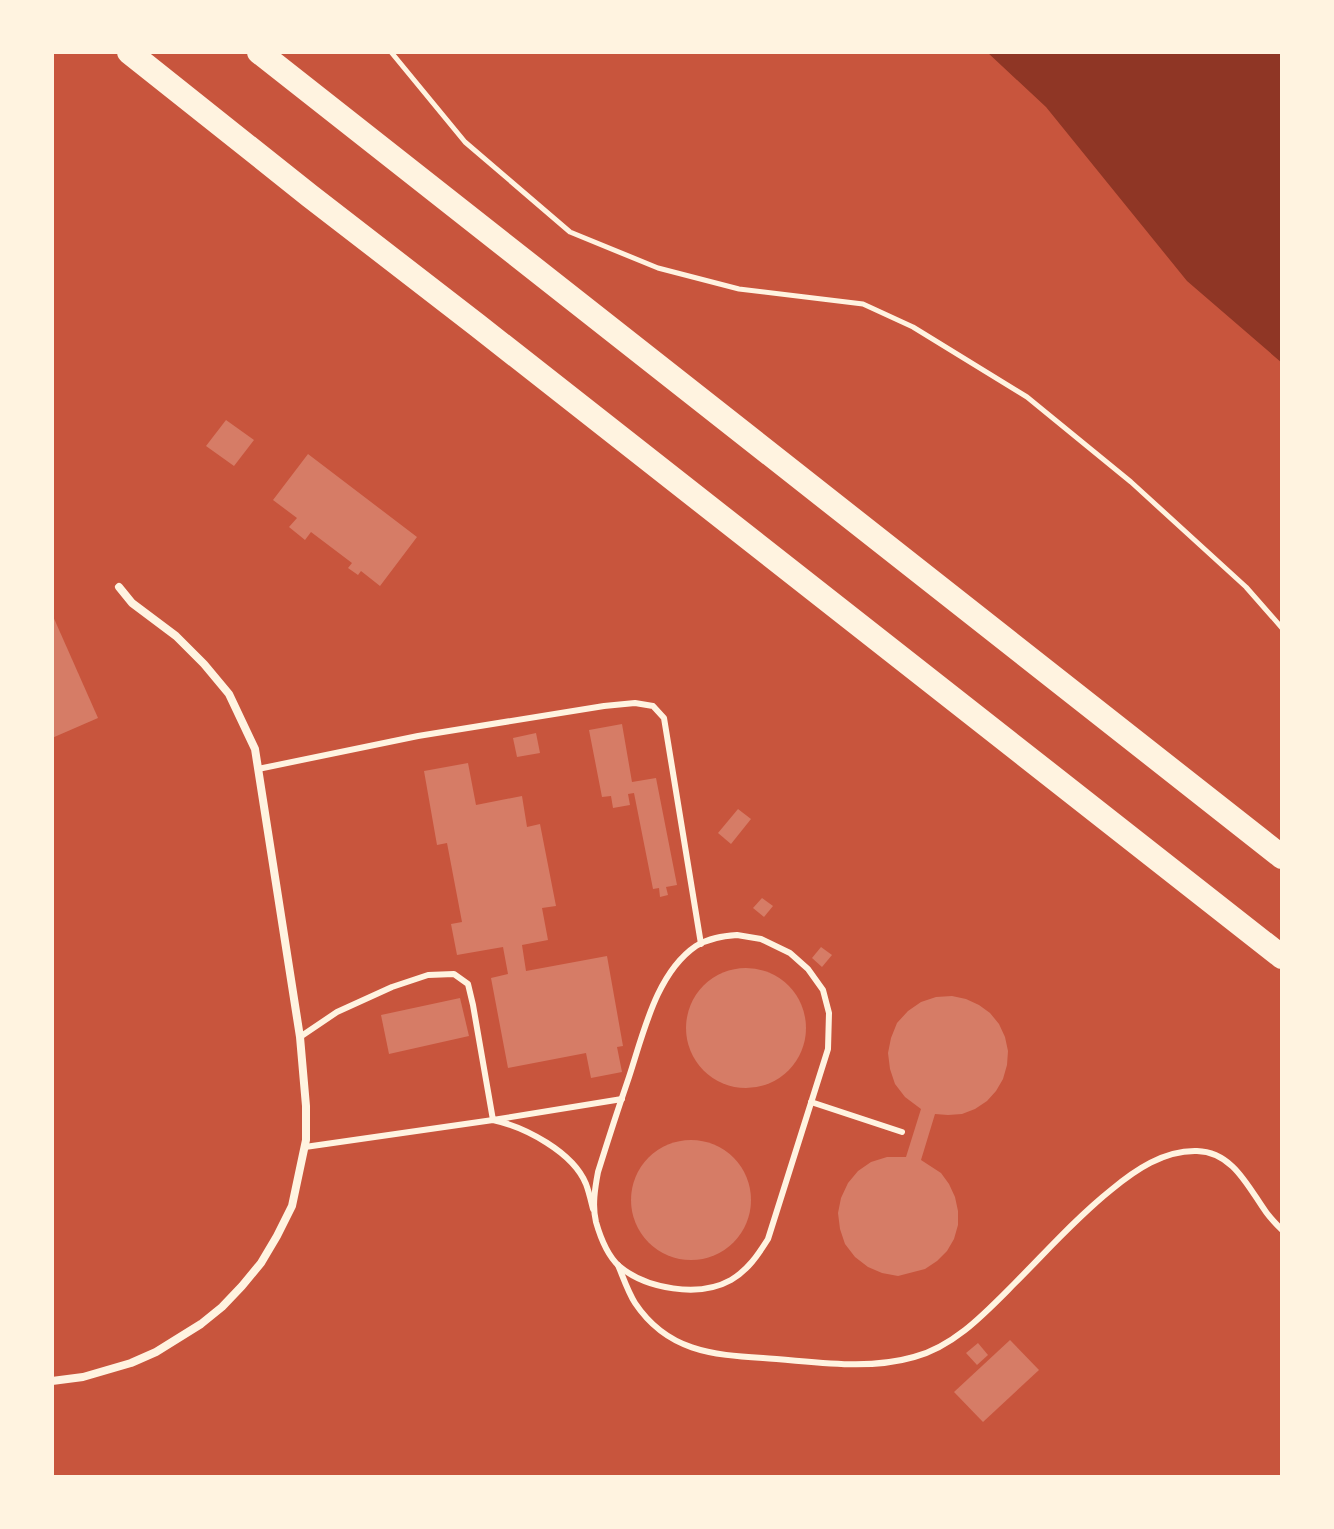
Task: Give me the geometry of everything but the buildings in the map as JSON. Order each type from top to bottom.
[{"type":"highway","points":[[129,52],[1282,957]]},
{"type":"highway","points":[[259,52],[1282,857]]},
{"type":"street","points":[[52,1381],[106,1372],[131,1363],[156,1352],[222,1307],[261,1263],[277,1236],[292,1206],[305,1147],[306,1106],[300,1037],[255,749],[229,694],[204,664],[176,636],[132,603],[119,587]]},
{"type":"lane","points":[[258,769],[418,736],[588,708],[635,703],[653,706],[664,718],[701,944]]},
{"type":"lane","points":[[595,1220],[594,1194],[598,1172],[649,1015],[662,985],[679,961],[717,936],[761,939],[790,953],[808,969],[823,990],[830,1035],[768,1239],[753,1263],[730,1281],[701,1290],[667,1288],[643,1281],[618,1265]]},
{"type":"lane","points":[[300,1037],[337,1012],[392,987],[428,975],[454,974],[468,984],[493,1120]]},
{"type":"lane","points":[[305,1147],[622,1099]]},
{"type":"lane","points":[[811,1102],[902,1132]]},
{"type":"lane","points":[[493,1120],[510,1124],[570,1160],[586,1183],[595,1220],[635,1303],[658,1329],[684,1345],[717,1355],[872,1365],[915,1357],[951,1342],[995,1303],[1091,1206],[1133,1172],[1168,1155],[1205,1152],[1228,1161],[1282,1230]]},
{"type":"path","points":[[391,52],[465,142],[570,232],[658,268],[739,289],[863,304],[913,327],[1027,397],[1131,482],[1246,587],[1282,628]]},
{"type":"shaded area","points":[[987,52],[1282,52],[1282,363],[1187,281],[1046,107]]}]
